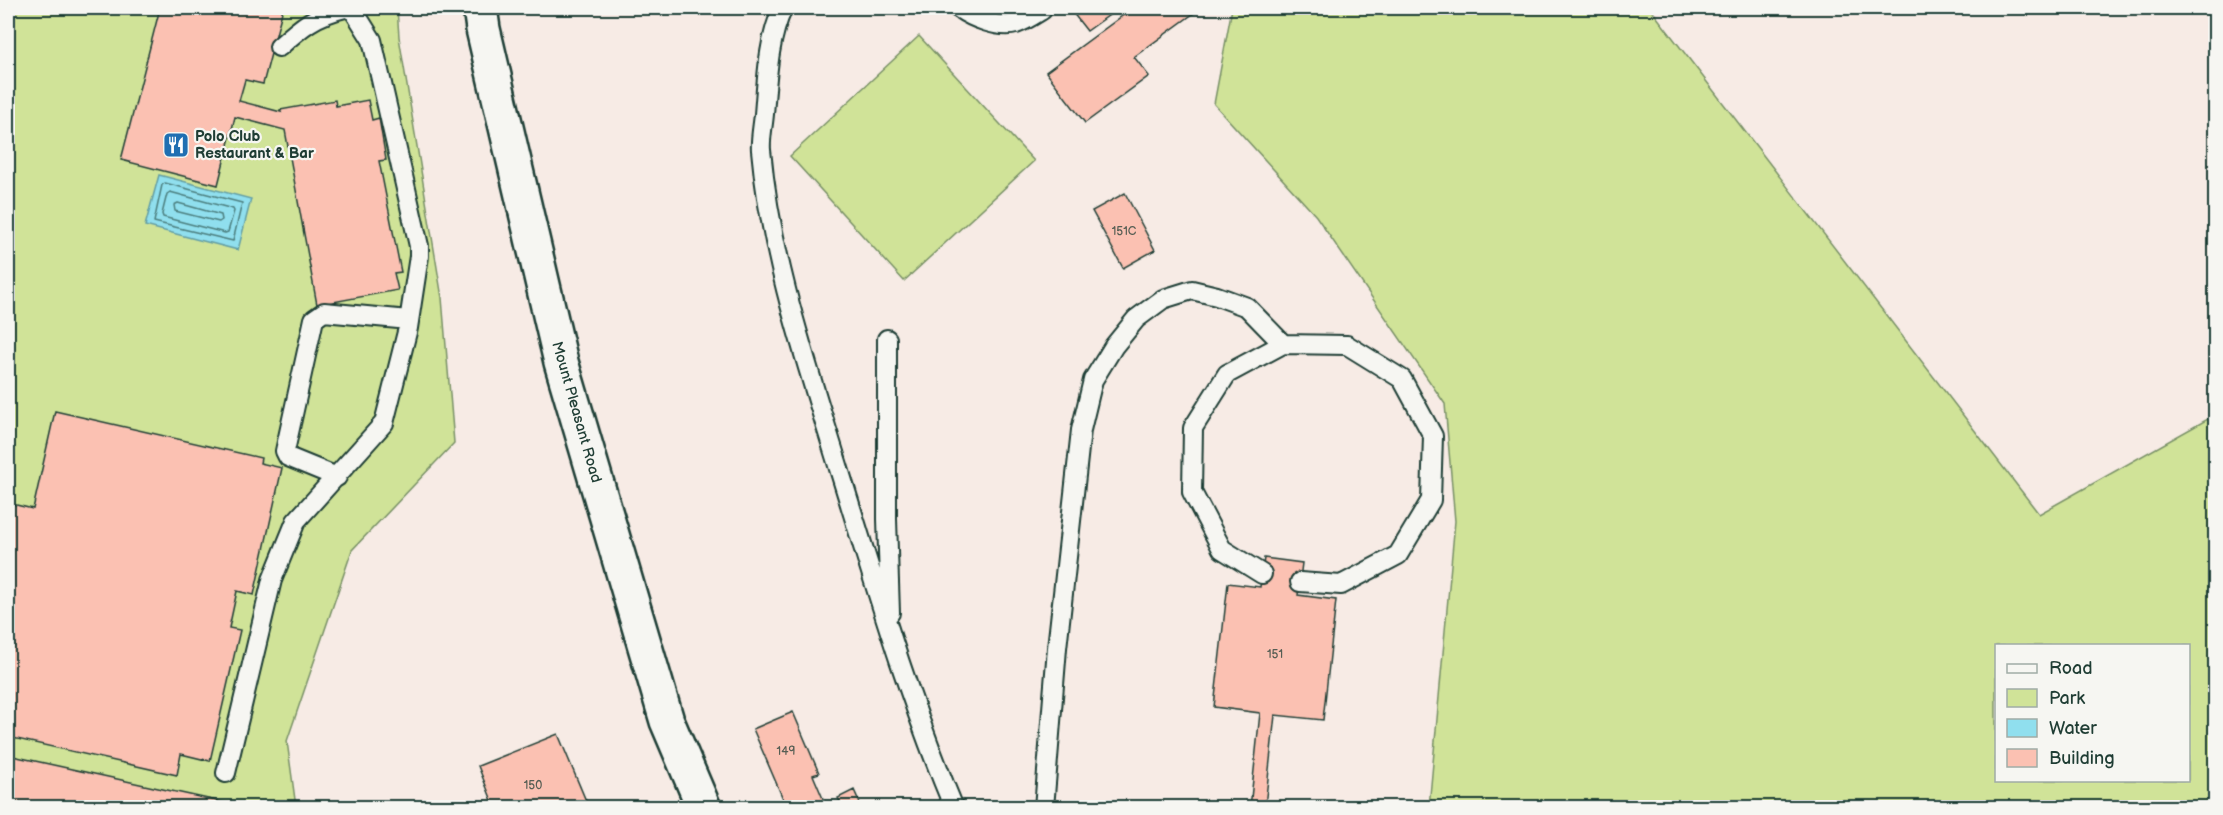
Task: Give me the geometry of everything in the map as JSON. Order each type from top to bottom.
[{"type":"street","name":"Mount Pleasant Road","points":[[480,8],[561,362],[667,721],[704,807]]},
{"type":"lane","points":[[279,47],[306,23],[325,12],[345,8]]},
{"type":"lane","points":[[226,773],[272,580],[296,521],[383,426],[409,320],[419,246],[372,40],[352,8]]},
{"type":"lane","points":[[783,8],[777,21],[767,79],[761,148],[776,245],[801,344],[892,638],[913,704],[954,807]]},
{"type":"lane","points":[[958,8],[968,15],[1001,25],[1016,24],[1042,10]]},
{"type":"lane","points":[[1044,807],[1057,648],[1081,430],[1093,380],[1114,345],[1136,318],[1163,299],[1192,290],[1247,307],[1283,344]]},
{"type":"lane","points":[[337,477],[288,457],[285,451],[314,319],[324,312],[409,320]]},
{"type":"lane","points":[[887,339],[887,519],[892,638]]},
{"type":"lane","points":[[1262,574],[1222,549],[1192,492],[1193,428],[1227,374],[1283,344],[1347,345],[1402,379],[1433,436],[1431,500],[1398,555],[1341,585],[1300,582]]},
{"type":"green space","points":[[8,8],[397,8],[399,37],[442,298],[454,443],[352,550],[287,741],[296,807],[8,807]]},
{"type":"green space","points":[[1232,8],[1650,8],[2039,514],[2215,415],[2215,807],[1429,807],[1455,521],[1445,404],[1316,216],[1214,104]]},
{"type":"green space","points":[[919,36],[1034,161],[904,281],[790,156]]},
{"type":"water","points":[[159,175],[251,199],[238,250],[145,226]]},
{"type":"building","name":"Polo Club Restaurant & Bar","points":[[160,8],[283,8],[263,84],[245,80],[239,101],[281,112],[280,110],[335,100],[336,106],[368,100],[372,120],[379,118],[386,160],[379,161],[401,272],[394,273],[398,290],[317,305],[285,130],[235,117],[218,185],[121,160]]},
{"type":"building","points":[[1069,8],[1119,8],[1087,31]]},
{"type":"building","points":[[1133,8],[1201,8],[1134,57],[1149,76],[1085,123],[1046,72]]},
{"type":"building","points":[[1125,193],[1155,250],[1123,268],[1092,211]]},
{"type":"building","points":[[55,411],[261,458],[260,463],[282,468],[254,595],[237,591],[229,628],[240,630],[210,761],[181,754],[177,775],[8,737],[8,503],[33,509]]},
{"type":"building","points":[[1264,558],[1302,563],[1298,595],[1336,600],[1323,720],[1275,715],[1265,806],[1278,808],[1250,808],[1260,713],[1214,707],[1228,583],[1260,587]]},
{"type":"building","points":[[793,712],[819,773],[813,775],[827,808],[787,808],[753,729]]},
{"type":"building","points":[[558,734],[589,808],[520,808],[519,805],[513,808],[495,808],[478,766]]},
{"type":"building","points":[[8,755],[249,808],[8,808]]},
{"type":"building","points":[[854,790],[862,808],[834,808],[841,804],[838,798]]},
{"type":"place","name":"Polo Club Restaurant & Bar","points":[[176,145]]}]
